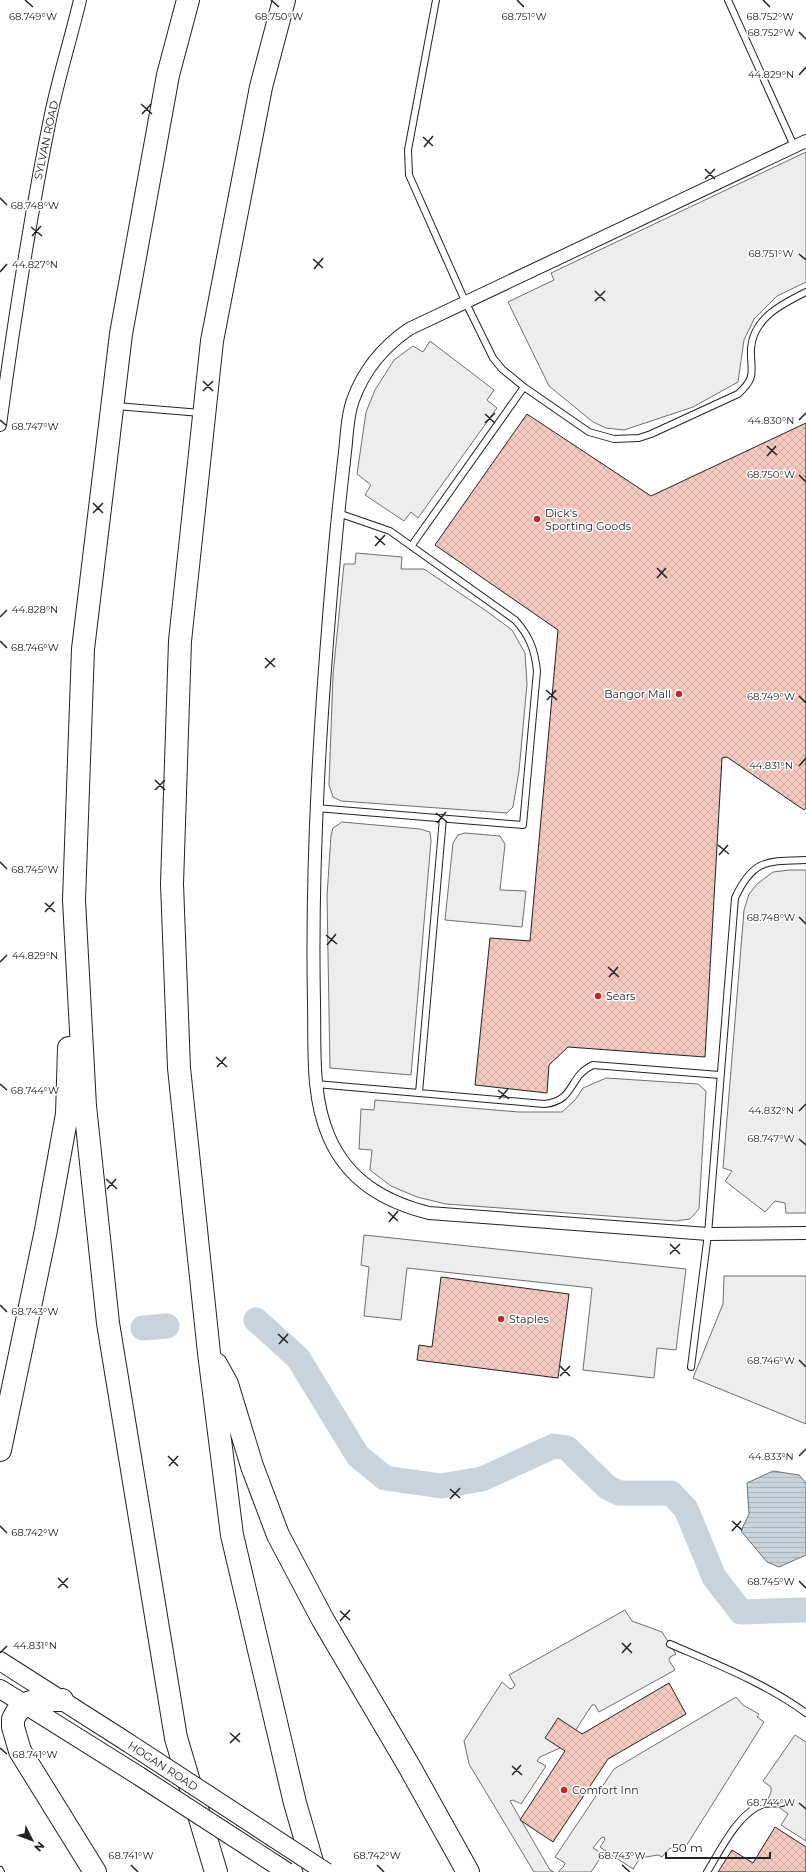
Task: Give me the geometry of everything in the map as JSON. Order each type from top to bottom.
[{"type":"highway","points":[[0,1450],[46,1230],[67,1114],[83,649],[121,334],[168,75],[188,0]]},
{"type":"highway","points":[[283,4],[261,87],[212,341],[180,641],[172,884],[179,1068],[209,1353],[232,1535],[295,1803],[315,1872]]},
{"type":"highway","points":[[74,900],[85,1106],[108,1323],[176,1738],[216,1872]]},
{"type":"highway","points":[[209,1353],[227,1384],[252,1466],[278,1535],[323,1620],[409,1766],[468,1872]]},
{"type":"highway","points":[[20,1751],[12,1727],[16,1712],[25,1704],[37,1700],[62,1700]]},
{"type":"highway","points":[[0,1725],[20,1751],[95,1872]]},
{"type":"main road","name":"HOGAN ROAD","points":[[0,1661],[326,1872]]},
{"type":"main road","name":"HOGAN ROAD","points":[[0,1689],[139,1776],[287,1872]]},
{"type":"street","name":"SYLVAN ROAD","points":[[0,425],[14,316],[30,221],[51,113],[80,0]]},
{"type":"street","points":[[806,141],[465,301],[409,329],[394,339],[380,353],[366,371],[358,386],[350,411],[338,513],[322,693],[316,808],[313,923],[316,1084],[321,1118],[329,1139],[342,1161],[368,1186],[393,1202],[429,1213],[708,1234],[806,1233]]},
{"type":"lane","points":[[436,0],[408,150],[410,175],[465,301],[493,358],[512,379],[589,432],[601,437],[625,440],[639,438],[651,434],[738,394],[746,387],[753,372],[751,350],[760,325],[775,308],[806,292]]},
{"type":"lane","points":[[728,0],[794,146]]},
{"type":"lane","points":[[412,545],[524,387]]},
{"type":"lane","points":[[113,406],[204,414]]},
{"type":"lane","points":[[316,808],[523,825],[537,671],[534,647],[515,620],[412,545],[390,531],[338,513]]},
{"type":"lane","points":[[419,1093],[443,818]]},
{"type":"lane","points":[[691,1367],[708,1234],[735,898],[748,874],[768,862],[806,860]]},
{"type":"lane","points":[[316,1084],[544,1104],[558,1102],[565,1097],[578,1074],[593,1065],[720,1075]]},
{"type":"lane","points":[[670,1644],[724,1667],[795,1705],[806,1713]]},
{"type":"lane","points":[[707,1872],[740,1821],[754,1808],[765,1804],[782,1804]]},
{"type":"shaded area","points":[[806,152],[806,282],[777,296],[754,319],[744,340],[738,382],[693,407],[624,430],[606,428],[593,422],[549,386],[508,302],[554,280],[551,273]]},
{"type":"shaded area","points":[[430,341],[494,390],[487,400],[497,408],[418,518],[411,512],[404,521],[365,495],[371,485],[357,474],[366,412],[375,390],[394,360],[413,346],[423,352]]},
{"type":"shaded area","points":[[356,553],[402,557],[401,569],[424,569],[512,630],[525,653],[527,684],[519,771],[513,807],[507,813],[341,801],[333,797],[329,785],[333,675],[344,564],[355,564]]},
{"type":"shaded area","points":[[342,822],[420,829],[430,832],[431,841],[411,1075],[330,1068],[327,896],[331,835],[333,828]]},
{"type":"shaded area","points":[[465,833],[500,836],[505,844],[500,890],[526,891],[522,927],[445,920],[453,843],[458,835]]},
{"type":"shaded area","points":[[806,870],[806,1213],[786,1213],[785,1203],[775,1201],[765,1212],[725,1181],[732,1171],[723,1168],[744,910],[749,894],[757,884],[773,872]]},
{"type":"shaded area","points":[[606,1078],[698,1084],[706,1091],[699,1209],[690,1219],[676,1221],[446,1204],[417,1197],[391,1186],[370,1170],[372,1150],[359,1149],[361,1109],[374,1110],[375,1100],[519,1112],[562,1112],[575,1100],[583,1088]]},
{"type":"shaded area","points":[[364,1235],[686,1269],[676,1350],[657,1348],[654,1378],[583,1370],[592,1288],[407,1268],[401,1320],[364,1316],[369,1267],[361,1265]]},
{"type":"shaded area","points":[[724,1276],[806,1276],[806,1424],[693,1378],[723,1304]]},
{"type":"shaded area","points":[[773,1471],[799,1475],[806,1483],[806,1555],[779,1567],[767,1562],[741,1531],[749,1514],[747,1483]]},
{"type":"shaded area","points":[[625,1610],[632,1621],[662,1632],[676,1654],[670,1657],[669,1660],[675,1670],[599,1712],[595,1705],[592,1705],[575,1731],[560,1748],[540,1757],[537,1761],[546,1766],[521,1804],[513,1800],[510,1801],[550,1870],[554,1872],[534,1872],[469,1764],[464,1741],[502,1682],[510,1689],[513,1688],[515,1685],[509,1675]]},
{"type":"shaded area","points":[[736,1697],[743,1705],[759,1714],[757,1717],[764,1722],[683,1851],[670,1848],[662,1857],[658,1855],[640,1858],[633,1869],[600,1847],[605,1840],[604,1837],[601,1838],[593,1848],[603,1854],[591,1872],[558,1872],[565,1863],[555,1857],[614,1769]]},
{"type":"shaded area","points":[[795,1735],[806,1742],[806,1841],[781,1825],[788,1814],[768,1799],[771,1792],[771,1787],[763,1781]]},
{"type":"building","name":"Bangor Mall","points":[[527,414],[651,496],[806,423],[806,808],[804,810],[727,757],[722,758],[705,1057],[568,1047],[549,1065],[547,1093],[475,1085],[490,938],[530,941],[558,630],[435,545]]},
{"type":"building","name":"Staples","points":[[441,1277],[569,1294],[558,1378],[417,1360],[419,1345],[432,1347]]},
{"type":"building","name":"Comfort Inn","points":[[669,1683],[686,1714],[608,1759],[553,1842],[520,1820],[565,1751],[545,1738],[558,1718],[582,1734]]},
{"type":"building","points":[[775,1827],[806,1847],[806,1872],[718,1872],[732,1850],[753,1863]]},
{"type":"waterway","points":[[256,1320],[298,1358],[358,1456],[385,1478],[441,1486],[482,1479],[554,1446],[567,1448],[607,1487],[619,1493],[671,1493],[686,1509],[714,1577],[741,1612],[806,1610]]},
{"type":"waterway","points":[[143,1328],[167,1326]]},
{"type":"place","name":"Dick's Sporting Goods","points":[[537,519]]},
{"type":"place","name":"Bangor Mall","points":[[679,694]]},
{"type":"place","name":"Sears","points":[[598,996]]},
{"type":"place","name":"Staples","points":[[501,1319]]},
{"type":"place","name":"Comfort Inn","points":[[564,1790]]}]
